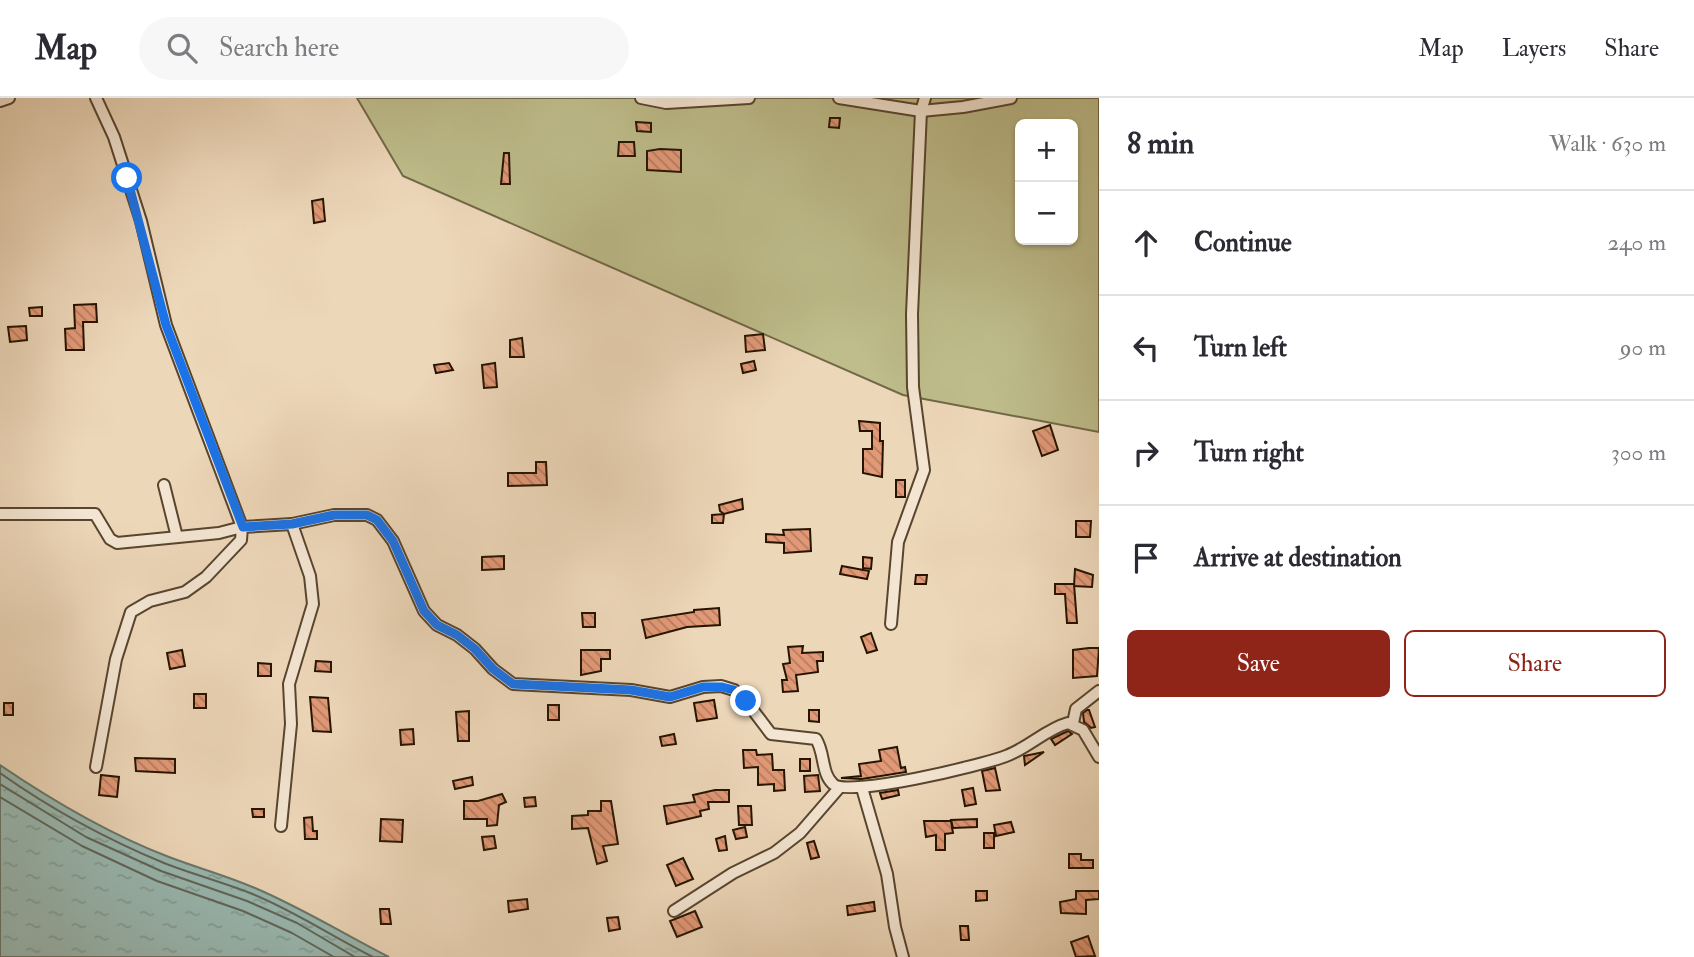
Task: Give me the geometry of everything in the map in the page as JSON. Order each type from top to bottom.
[{"type":"street","points":[[0,101],[9,98]]},
{"type":"street","points":[[96,766],[116,659],[131,612],[150,601],[185,592],[206,577],[241,540],[243,527],[166,325],[141,221],[114,137],[97,98]]},
{"type":"street","points":[[641,98],[666,103],[749,98]]},
{"type":"street","points":[[839,98],[921,111],[1011,98]]},
{"type":"street","points":[[891,625],[898,542],[924,470],[913,387],[912,314],[921,111],[925,98]]},
{"type":"street","points":[[164,485],[177,537]]},
{"type":"street","points":[[0,514],[95,514],[110,539],[117,542],[292,524],[334,515],[367,515],[377,520],[393,541],[424,611],[437,625],[457,635],[475,649],[493,669],[513,684],[631,690],[670,697],[703,687],[734,690],[771,734],[816,739],[822,748],[825,771],[839,789],[862,788],[950,771],[1007,756],[1061,725],[1073,723],[1083,730],[1099,757]]},
{"type":"street","points":[[281,827],[291,724],[289,684],[313,604],[310,576],[292,524]]},
{"type":"street","points":[[1073,723],[1076,709],[1099,691]]},
{"type":"street","points":[[862,788],[887,874],[895,928],[903,957]]},
{"type":"street","points":[[674,911],[733,873],[774,853],[800,833],[839,789]]},
{"type":"shaded area","points":[[357,98],[1099,98],[1099,432],[903,395],[403,176]]},
{"type":"water","points":[[0,765],[61,804],[125,838],[272,896],[389,957],[0,957]]},
{"type":"building","points":[[830,118],[840,118],[839,128],[829,127]]},
{"type":"building","points":[[636,122],[651,123],[651,132],[637,131]]},
{"type":"building","points":[[619,142],[634,142],[635,156],[618,156]]},
{"type":"building","points":[[681,150],[681,172],[647,170],[647,151]]},
{"type":"building","points":[[504,153],[509,153],[510,184],[501,184]]},
{"type":"building","points":[[323,199],[325,221],[314,223],[312,201]]},
{"type":"building","points":[[96,304],[97,322],[83,322],[84,350],[66,350],[65,329],[75,328],[74,305]]},
{"type":"building","points":[[42,307],[42,316],[30,316],[29,308]]},
{"type":"building","points":[[26,326],[27,340],[10,342],[8,327]]},
{"type":"building","points":[[763,334],[765,350],[746,352],[745,336]]},
{"type":"building","points":[[522,338],[524,357],[510,357],[510,340]]},
{"type":"building","points":[[754,361],[756,370],[743,373],[741,364]]},
{"type":"building","points":[[449,363],[453,370],[436,373],[434,365]]},
{"type":"building","points":[[495,363],[497,387],[484,388],[482,365]]},
{"type":"building","points":[[859,421],[880,423],[880,441],[883,441],[882,477],[863,473],[863,449],[872,449],[872,431],[860,431]]},
{"type":"building","points":[[1050,425],[1058,450],[1042,456],[1033,431]]},
{"type":"building","points":[[536,462],[546,462],[547,485],[508,486],[508,473],[536,473]]},
{"type":"building","points":[[896,480],[905,480],[905,497],[896,497]]},
{"type":"building","points":[[742,499],[743,509],[724,514],[720,511],[719,505]]},
{"type":"building","points":[[724,514],[723,523],[712,523],[712,515]]},
{"type":"building","points":[[1076,521],[1091,521],[1090,537],[1076,537]]},
{"type":"building","points":[[810,529],[811,551],[784,553],[784,543],[766,542],[766,534],[784,535],[783,530]]},
{"type":"building","points":[[504,556],[504,569],[482,570],[482,557]]},
{"type":"building","points":[[863,557],[872,558],[871,569],[863,568]]},
{"type":"building","points":[[842,566],[869,571],[867,579],[840,574]]},
{"type":"building","points":[[1075,569],[1093,575],[1092,587],[1074,586]]},
{"type":"building","points":[[916,575],[927,575],[926,584],[915,584]]},
{"type":"building","points":[[1055,584],[1074,584],[1077,623],[1067,623],[1065,594],[1055,594]]},
{"type":"building","points":[[719,608],[720,625],[687,627],[646,638],[642,620]]},
{"type":"building","points":[[582,613],[595,613],[595,627],[583,627]]},
{"type":"building","points":[[871,633],[877,650],[867,653],[861,637]]},
{"type":"building","points":[[803,646],[802,653],[823,652],[823,661],[817,661],[818,672],[796,675],[798,691],[783,692],[782,680],[787,680],[783,664],[790,663],[788,647]]},
{"type":"building","points":[[1099,648],[1097,676],[1073,678],[1073,650]]},
{"type":"building","points":[[182,650],[185,666],[170,669],[167,653]]},
{"type":"building","points":[[581,650],[610,650],[610,659],[601,659],[601,671],[581,675]]},
{"type":"building","points":[[316,661],[331,662],[331,672],[315,671]]},
{"type":"building","points":[[258,663],[271,664],[271,676],[258,676]]},
{"type":"building","points":[[194,694],[206,694],[206,708],[194,708]]},
{"type":"building","points":[[310,697],[328,698],[331,732],[313,731]]},
{"type":"building","points":[[714,700],[717,718],[697,721],[694,703]]},
{"type":"building","points":[[4,703],[13,703],[13,715],[4,715]]},
{"type":"building","points":[[548,705],[559,705],[559,720],[548,720]]},
{"type":"building","points":[[809,710],[819,710],[819,722],[809,721]]},
{"type":"building","points":[[1087,710],[1095,727],[1091,728],[1084,722],[1083,713]]},
{"type":"building","points":[[469,711],[469,741],[458,741],[456,712]]},
{"type":"building","points":[[413,729],[414,744],[401,745],[400,730]]},
{"type":"building","points":[[1068,731],[1072,734],[1055,745],[1051,739]]},
{"type":"building","points":[[674,734],[676,744],[662,746],[660,737]]},
{"type":"building","points":[[897,747],[901,768],[905,767],[906,772],[862,779],[841,778],[861,776],[859,764],[881,761],[879,750]]},
{"type":"building","points":[[743,750],[756,750],[757,755],[772,754],[773,770],[784,770],[785,790],[774,791],[774,784],[758,785],[758,767],[744,768]]},
{"type":"building","points":[[1044,752],[1025,765],[1024,756]]},
{"type":"building","points":[[135,758],[175,759],[175,773],[136,771]]},
{"type":"building","points":[[800,759],[810,759],[810,771],[800,771]]},
{"type":"building","points":[[995,768],[1000,790],[986,791],[982,771]]},
{"type":"building","points":[[101,775],[119,777],[117,797],[99,795]]},
{"type":"building","points":[[818,775],[820,791],[805,792],[804,776]]},
{"type":"building","points":[[472,777],[473,785],[455,789],[453,781]]},
{"type":"building","points":[[973,788],[976,804],[965,806],[962,790]]},
{"type":"building","points":[[729,790],[729,802],[708,802],[709,809],[700,811],[701,816],[667,824],[664,806],[695,802],[693,795]]},
{"type":"building","points":[[898,790],[899,795],[882,799],[880,793]]},
{"type":"building","points":[[502,794],[506,802],[499,805],[497,825],[487,826],[487,819],[464,819],[464,801],[478,801]]},
{"type":"building","points":[[535,797],[536,806],[525,807],[524,798]]},
{"type":"building","points":[[601,801],[611,801],[618,844],[603,846],[607,861],[597,864],[588,828],[572,829],[572,816],[588,815],[588,811],[601,811]]},
{"type":"building","points":[[738,806],[751,806],[752,825],[739,825]]},
{"type":"building","points":[[252,809],[264,809],[264,817],[253,817]]},
{"type":"building","points":[[312,817],[313,831],[317,831],[317,839],[305,839],[304,818]]},
{"type":"building","points":[[381,819],[403,820],[402,842],[380,841]]},
{"type":"building","points":[[977,819],[977,827],[953,828],[951,820]]},
{"type":"building","points":[[924,821],[951,821],[953,833],[945,834],[945,850],[936,850],[936,835],[926,837]]},
{"type":"building","points":[[1011,822],[1014,832],[996,836],[994,825]]},
{"type":"building","points":[[745,827],[747,837],[736,839],[733,830]]},
{"type":"building","points":[[984,833],[994,833],[994,848],[984,848]]},
{"type":"building","points":[[494,836],[496,848],[484,850],[482,837]]},
{"type":"building","points":[[725,836],[727,850],[719,851],[716,839]]},
{"type":"building","points":[[814,841],[819,857],[811,859],[807,843]]},
{"type":"building","points":[[1069,854],[1081,854],[1081,860],[1093,860],[1093,868],[1069,868]]},
{"type":"building","points":[[683,858],[693,879],[676,886],[667,865]]},
{"type":"building","points":[[976,891],[987,891],[987,900],[976,901]]},
{"type":"building","points":[[1076,891],[1099,891],[1099,899],[1086,900],[1086,914],[1061,913],[1060,902],[1076,899]]},
{"type":"building","points":[[527,899],[528,909],[509,912],[508,901]]},
{"type":"building","points":[[874,902],[875,911],[848,915],[847,906]]},
{"type":"building","points":[[380,909],[389,909],[391,924],[381,924]]},
{"type":"building","points":[[695,911],[702,927],[677,937],[670,921]]},
{"type":"building","points":[[618,917],[620,929],[609,931],[607,918]]},
{"type":"building","points":[[960,926],[968,926],[969,940],[961,940]]},
{"type":"building","points":[[1088,936],[1095,956],[1076,957],[1071,942]]},
{"type":"route","points":[[127,178],[141,221],[166,325],[209,446],[243,527],[292,524],[353,514],[367,515],[377,520],[393,541],[424,611],[437,625],[457,635],[475,649],[501,677],[513,684],[631,690],[670,697],[703,687],[722,687],[734,690],[746,701]]}]
